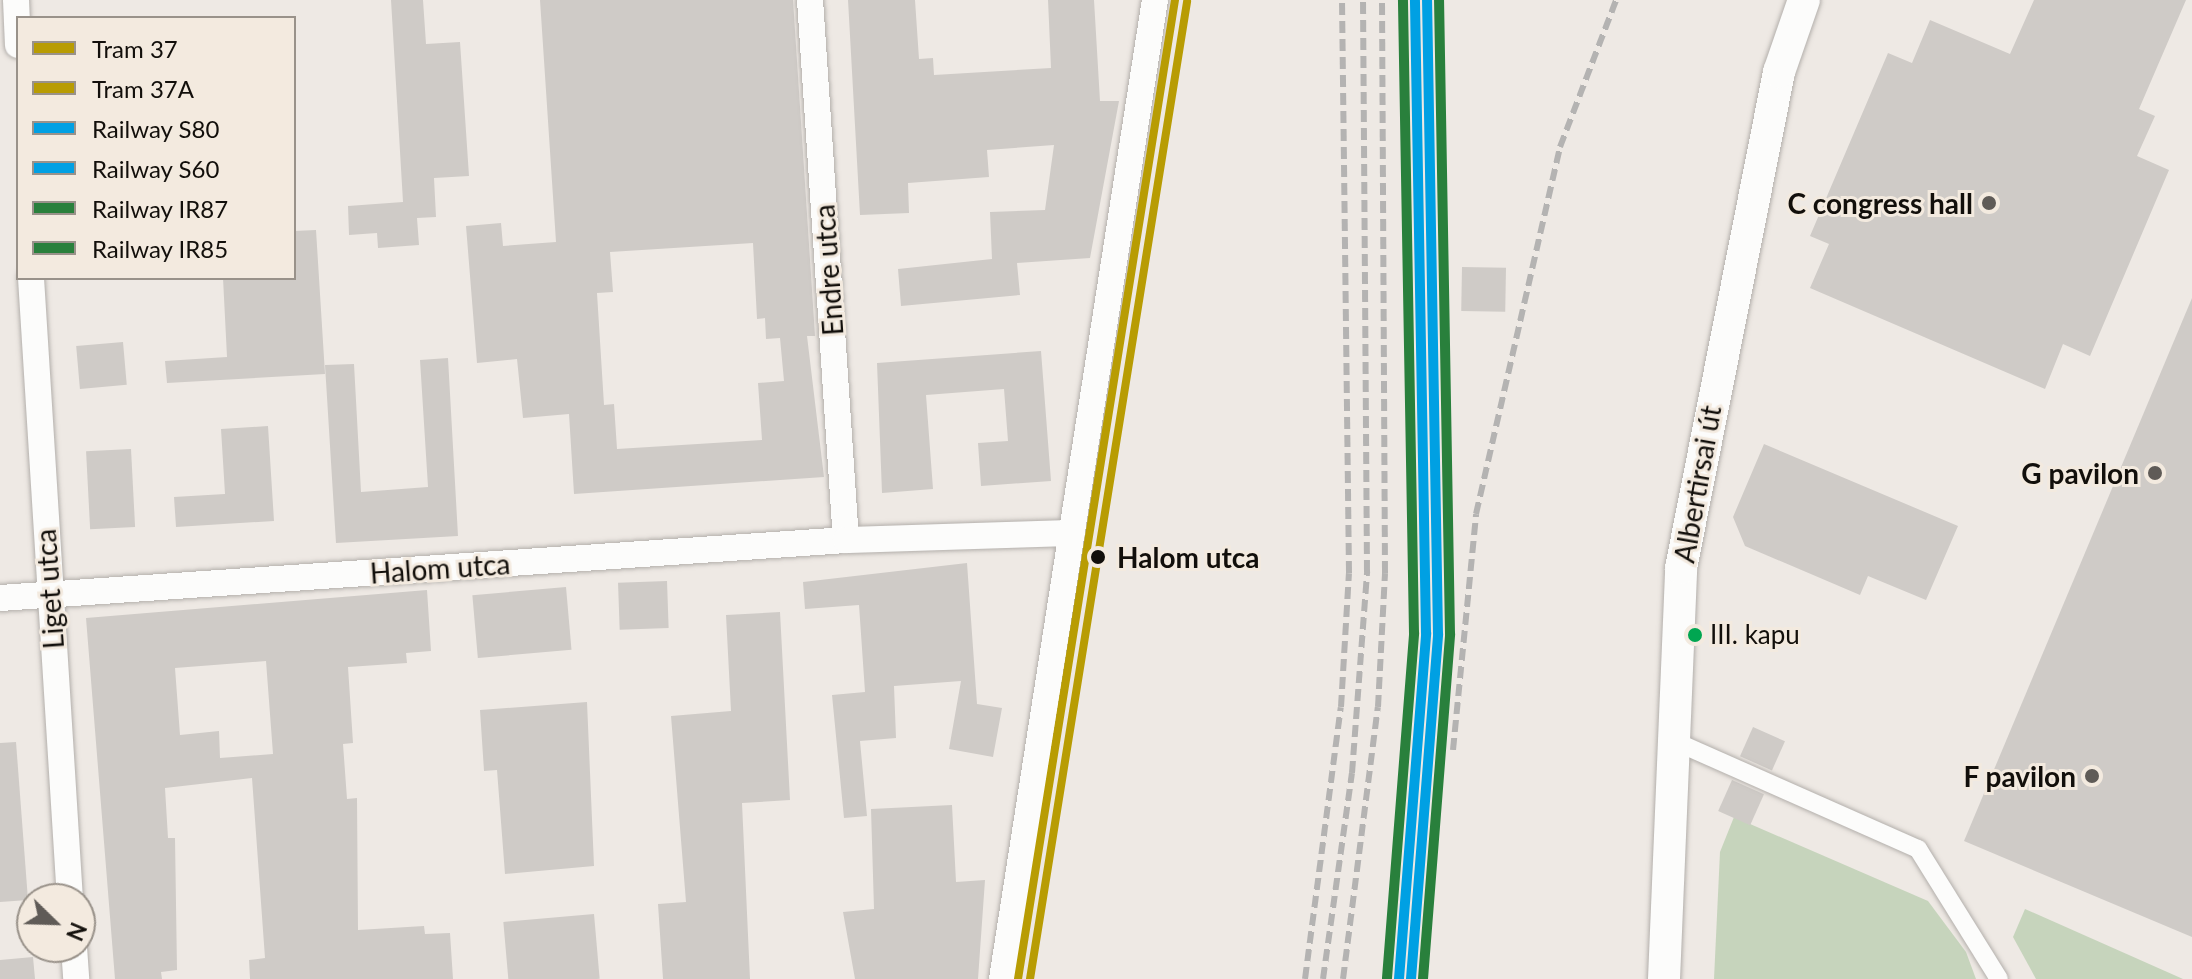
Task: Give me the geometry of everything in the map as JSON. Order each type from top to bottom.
[{"type":"street","name":"Endre utca","points":[[810,0],[846,540]]},
{"type":"street","points":[[1002,979],[1155,0]]},
{"type":"street","name":"Albertirsai út","points":[[1664,979],[1681,568],[1706,426],[1779,72],[1804,0]]},
{"type":"street","name":"Liget utca","points":[[31,280],[69,883]]},
{"type":"street","name":"Halom utca","points":[[0,598],[846,540],[1072,533]]},
{"type":"street","points":[[1672,740],[1918,849],[1999,979]]},
{"type":"green space","points":[[1734,817],[1928,901],[1966,952],[1976,979],[1714,979],[1720,852]]},
{"type":"green space","points":[[2025,909],[2183,979],[2036,979],[2013,937]]},
{"type":"building","points":[[391,0],[423,0],[426,44],[460,42],[469,176],[434,178],[436,217],[417,218],[419,245],[378,248],[377,233],[349,235],[348,206],[403,202]]},
{"type":"building","points":[[540,0],[793,0],[815,336],[807,336],[824,477],[574,494],[569,414],[523,418],[517,359],[477,363],[466,226],[501,223],[503,246],[556,242]],"holes":[[[753,243],[757,319],[765,318],[766,339],[780,338],[784,381],[758,383],[762,440],[617,449],[614,404],[604,405],[597,293],[613,292],[610,252]]]},
{"type":"building","points":[[848,0],[915,0],[919,59],[933,58],[934,75],[1051,68],[1048,0],[1094,0],[1100,101],[1119,101],[1090,258],[1017,263],[1020,295],[901,306],[898,269],[992,259],[990,212],[1045,210],[1054,145],[987,150],[989,177],[908,183],[909,213],[860,215]]},
{"type":"building","name":"C congress hall","points":[[2034,0],[2186,0],[2139,109],[2155,116],[2137,156],[2169,170],[2090,356],[2063,344],[2045,389],[1810,288],[1829,244],[1810,236],[1888,53],[1912,63],[1930,20],[2010,54]]},
{"type":"building","points":[[316,230],[325,374],[167,383],[165,361],[227,357],[223,280],[296,280],[296,231]]},
{"type":"building","points":[[1462,267],[1506,268],[1505,312],[1461,311]]},
{"type":"building","points":[[2192,298],[2192,937],[1964,841]]},
{"type":"building","points":[[123,342],[127,385],[80,389],[76,346]]},
{"type":"building","points":[[1041,351],[1051,481],[981,486],[978,443],[1008,441],[1004,389],[926,395],[933,489],[882,493],[877,363]]},
{"type":"building","points":[[448,358],[458,536],[336,543],[325,365],[354,364],[361,492],[428,487],[420,360]]},
{"type":"building","points":[[268,426],[274,521],[176,527],[174,497],[225,494],[221,429]]},
{"type":"building","points":[[1764,444],[1958,526],[1926,600],[1868,576],[1860,595],[1745,546],[1733,517]]},
{"type":"building","points":[[131,449],[135,527],[90,529],[86,451]]},
{"type":"building","points":[[967,563],[977,704],[1002,708],[993,757],[949,749],[961,681],[894,686],[896,738],[860,741],[867,816],[844,818],[832,695],[865,692],[859,605],[805,609],[803,582]]},
{"type":"building","points":[[667,581],[669,628],[620,630],[618,583]]},
{"type":"building","points":[[566,587],[571,650],[478,658],[472,595]]},
{"type":"building","points":[[427,590],[431,651],[406,653],[407,663],[348,667],[353,743],[343,744],[347,799],[357,798],[358,930],[424,926],[425,934],[450,933],[453,979],[250,979],[249,960],[265,958],[252,778],[165,788],[168,838],[175,838],[177,970],[161,972],[162,979],[115,979],[86,618]],"holes":[[[266,661],[273,754],[220,758],[219,731],[180,735],[175,668]]]},
{"type":"building","points":[[780,612],[790,800],[742,803],[750,979],[663,979],[658,904],[686,902],[671,716],[731,711],[726,615]]},
{"type":"building","points":[[587,702],[594,866],[505,874],[497,770],[484,771],[480,710]]},
{"type":"building","points":[[1753,727],[1785,741],[1772,770],[1740,756]]},
{"type":"building","points":[[16,742],[27,883],[16,883],[16,901],[0,902],[0,743]]},
{"type":"building","points":[[1732,780],[1764,794],[1750,825],[1718,811]]},
{"type":"building","points":[[952,805],[956,882],[985,880],[978,979],[855,979],[843,912],[874,909],[871,809]]},
{"type":"building","points":[[594,914],[600,979],[508,979],[503,922]]},
{"type":"building","points":[[16,959],[16,963],[34,963],[35,979],[0,979],[0,960]]},
{"type":"railway","points":[[1305,979],[1341,707],[1349,573],[1342,0]]},
{"type":"railway","points":[[1323,979],[1352,773],[1367,572],[1363,0]]},
{"type":"railway","points":[[1343,979],[1378,707],[1385,573],[1382,0]]},
{"type":"railway","points":[[1453,750],[1476,514],[1560,147],[1616,0]]},
{"type":"tram line","name":"37","points":[[1018,979],[1175,0]]},
{"type":"tram line","name":"37A","points":[[1030,979],[1187,2]]},
{"type":"rail line","name":"IR87","points":[[1387,978],[1414,633],[1403,0]]},
{"type":"rail line","name":"S80","points":[[1399,979],[1426,633],[1415,0]]},
{"type":"rail line","name":"S60","points":[[1411,979],[1438,634],[1427,0]]},
{"type":"rail line","name":"IR85","points":[[1423,979],[1450,634],[1439,0]]},
{"type":"place","name":"C congress hall","points":[[1989,203]]},
{"type":"place","name":"G pavilon","points":[[2155,473]]},
{"type":"place","name":"Halom utca","points":[[1098,557]]},
{"type":"place","name":"III. kapu","points":[[1695,635]]},
{"type":"place","name":"F pavilon","points":[[2092,776]]}]
